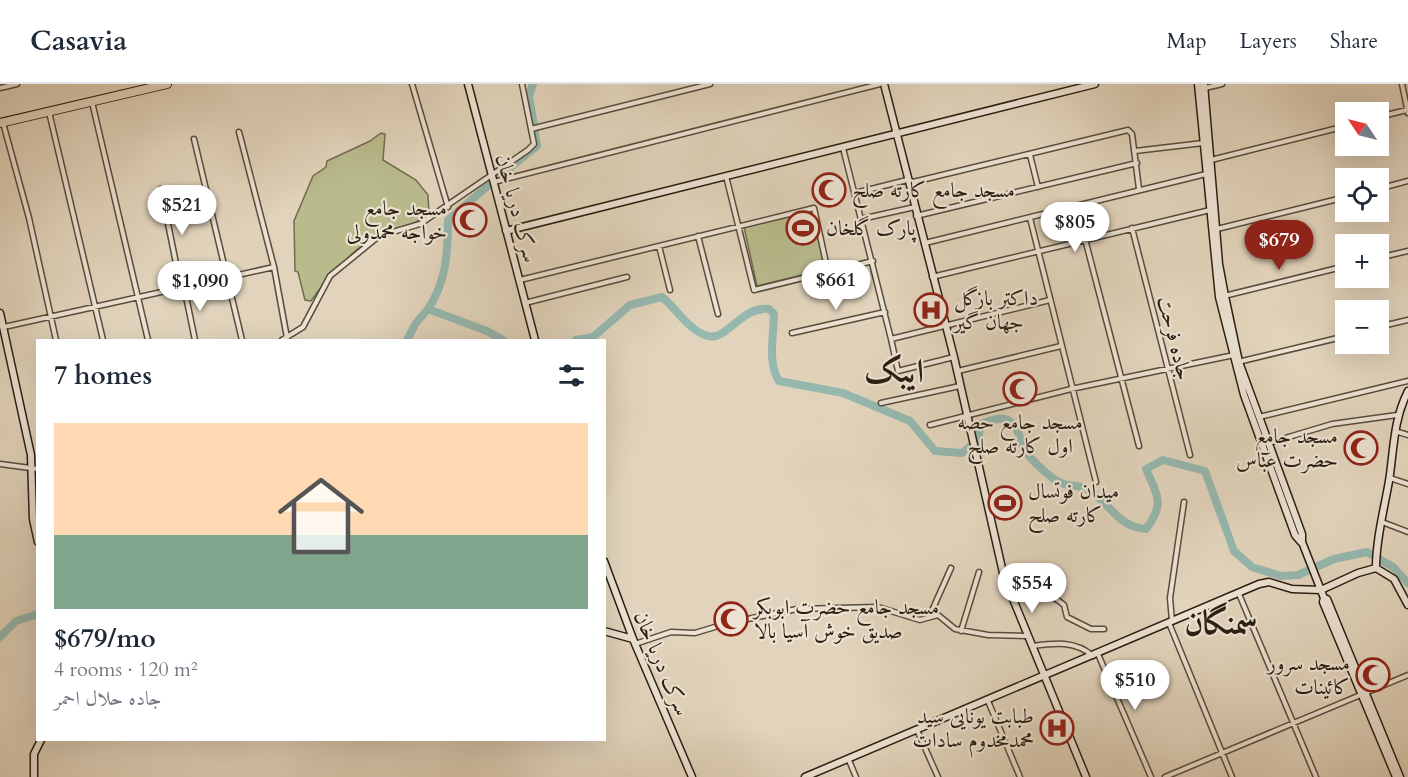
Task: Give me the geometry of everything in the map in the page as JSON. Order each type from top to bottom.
[{"type":"highway","points":[[2,122],[167,84]]},
{"type":"street","points":[[0,88],[17,84]]},
{"type":"street","points":[[412,84],[447,207]]},
{"type":"street","name":"سرک دریا خان","points":[[468,84],[535,339]]},
{"type":"street","points":[[239,132],[274,267],[285,339],[303,327],[330,276],[379,236],[420,224],[492,179],[534,144],[522,84]]},
{"type":"street","points":[[531,129],[710,84]]},
{"type":"street","points":[[492,179],[882,84],[931,277],[954,357],[1004,577],[1086,777]]},
{"type":"street","points":[[506,231],[843,145],[1095,84]]},
{"type":"street","points":[[1198,84],[1207,174],[1217,229],[1222,296]]},
{"type":"street","points":[[1222,84],[1204,86],[1222,296],[1237,363],[1295,535],[1302,542]]},
{"type":"street","points":[[1389,115],[1408,112],[1402,84]]},
{"type":"street","points":[[92,101],[148,339]]},
{"type":"street","points":[[49,111],[103,339]]},
{"type":"street","points":[[2,122],[56,339]]},
{"type":"street","points":[[1211,160],[1335,129]]},
{"type":"street","points":[[855,193],[1030,155],[1128,130],[1132,134],[1139,189]]},
{"type":"street","points":[[194,139],[243,339]]},
{"type":"street","points":[[1135,151],[1203,143]]},
{"type":"street","points":[[843,145],[898,371],[954,357]]},
{"type":"street","points":[[1030,155],[1038,187]]},
{"type":"street","points":[[916,216],[1137,163]]},
{"type":"street","points":[[924,243],[1207,174]]},
{"type":"street","points":[[725,175],[754,290],[873,261]]},
{"type":"street","points":[[1389,186],[1408,181]]},
{"type":"street","points":[[161,189],[195,339]]},
{"type":"street","points":[[1217,229],[1335,200]]},
{"type":"street","points":[[861,219],[915,207]]},
{"type":"street","points":[[519,281],[814,208],[828,272]]},
{"type":"street","points":[[931,277],[1213,210]]},
{"type":"street","points":[[1030,218],[1096,482]]},
{"type":"street","name":"جاده فرحت","points":[[1132,228],[1190,455]]},
{"type":"street","points":[[698,237],[718,314]]},
{"type":"street","points":[[1085,239],[1139,446]]},
{"type":"street","points":[[659,246],[670,290]]},
{"type":"street","points":[[1389,255],[1408,251]]},
{"type":"street","points":[[4,327],[274,267]]},
{"type":"street","points":[[1222,296],[1335,269]]},
{"type":"street","points":[[525,303],[627,277]]},
{"type":"street","points":[[891,339],[1050,300]]},
{"type":"street","points":[[792,333],[885,312]]},
{"type":"street","points":[[0,313],[35,469],[33,519],[36,533]]},
{"type":"street","points":[[1389,324],[1408,320]]},
{"type":"street","points":[[1237,363],[1335,339]]},
{"type":"street","points":[[957,372],[1061,346]]},
{"type":"street","points":[[0,349],[8,347]]},
{"type":"street","points":[[930,425],[1071,388],[1235,354]]},
{"type":"street","points":[[1237,363],[1302,534],[1305,553],[1324,598],[1327,599],[1396,777]]},
{"type":"street","points":[[1259,417],[1408,381]]},
{"type":"street","points":[[881,403],[960,386]]},
{"type":"street","points":[[1376,565],[1394,430],[1408,391]]},
{"type":"street","points":[[1268,444],[1332,424],[1398,415]]},
{"type":"street","points":[[1394,430],[1408,435]]},
{"type":"street","points":[[0,464],[35,469]]},
{"type":"street","points":[[1389,478],[1408,484]]},
{"type":"street","points":[[1184,502],[1170,598],[1170,623],[1232,777]]},
{"type":"street","points":[[1382,522],[1408,532]]},
{"type":"street","points":[[805,777],[1269,582],[1292,589],[1320,587],[1376,565]]},
{"type":"street","points":[[1376,565],[1394,579],[1408,605]]},
{"type":"street","name":"سرک دریا خان","points":[[606,566],[634,642],[692,777]]},
{"type":"street","points":[[930,615],[951,568]]},
{"type":"street","points":[[961,631],[979,572]]},
{"type":"street","points":[[1004,577],[1022,581],[1045,595],[1054,597],[1064,604],[1067,617],[1091,629],[1104,629]]},
{"type":"street","points":[[1239,594],[1316,777]]},
{"type":"street","points":[[606,632],[634,642],[671,632],[695,633],[728,623],[797,609],[878,608],[920,620],[930,615],[942,616],[951,628],[961,631],[1027,636]]},
{"type":"street","points":[[1031,646],[1057,643],[1078,646],[1096,655],[1107,674],[1151,777]]},
{"type":"street","points":[[1107,674],[1129,676]]},
{"type":"street","points":[[1165,777],[1408,675]]},
{"type":"street","points":[[1364,694],[1400,777]]},
{"type":"street","points":[[988,701],[1020,777]]},
{"type":"street","points":[[917,729],[938,777]]},
{"type":"street","points":[[34,777],[34,754],[40,741]]},
{"type":"street","points":[[848,758],[856,777]]},
{"type":"green space","points":[[381,133],[385,134],[383,160],[416,180],[428,195],[429,214],[418,221],[372,238],[343,263],[311,301],[305,300],[298,272],[295,271],[294,221],[313,176],[326,167],[327,161],[370,141]]},
{"type":"green space","name":"پارک گلخان","points":[[812,211],[826,269],[757,286],[744,227]]},
{"type":"green space","name":"میدان فوتسال کارته صلح","points":[[1013,490],[1014,514],[998,515],[996,491]]},
{"type":"waterway","points":[[533,84],[529,96],[534,126]]},
{"type":"waterway","points":[[496,179],[537,146],[535,132]]},
{"type":"waterway","points":[[428,309],[439,289],[445,267],[448,220],[490,184]]},
{"type":"waterway","points":[[582,339],[593,337],[630,305],[662,297],[689,325],[708,336],[722,333],[750,313],[769,309],[774,314],[772,357],[775,374],[779,381],[843,393],[910,421],[935,451],[962,453],[978,440],[981,424],[991,420],[1008,420],[1018,432],[1028,455],[1050,476],[1064,484],[1086,489],[1127,523],[1146,529],[1158,506],[1154,486],[1146,469],[1163,460],[1205,471],[1234,551],[1252,567],[1281,576],[1298,575],[1334,559],[1367,552],[1393,567],[1408,583]]},
{"type":"waterway","points":[[408,339],[416,323],[428,309],[487,331],[501,339]]},
{"type":"waterway","points":[[0,637],[16,621],[36,615]]},
{"type":"place","name":"مسجد جامع کارته صلح","points":[[829,190]]},
{"type":"place","name":"مسجد جامع خواجه محمدولی","points":[[470,220]]},
{"type":"place","name":"پارک گلخان","points":[[803,228]]},
{"type":"place","name":"داکتر بازگل جهان گیر","points":[[931,310]]},
{"type":"place","name":"مسجد جامع حصه اول کارته صلح","points":[[1020,389]]},
{"type":"place","name":"مسجد جامع حضرت عباس","points":[[1361,448]]},
{"type":"place","name":"میدان فوتسال کارته صلح","points":[[1005,503]]},
{"type":"place","name":"مسجد جامع حضرت ابوبکر صدیق خوش آسیا بالا","points":[[731,619]]},
{"type":"place","name":"مسجد سرور کائینات","points":[[1373,675]]},
{"type":"place","name":"طبابت یونایی سید محمدمخدوم سادات","points":[[1057,728]]},
{"type":"district","name":"ایبک","points":[[894,370]]},
{"type":"district","name":"سمنگان","points":[[1221,622]]}]
